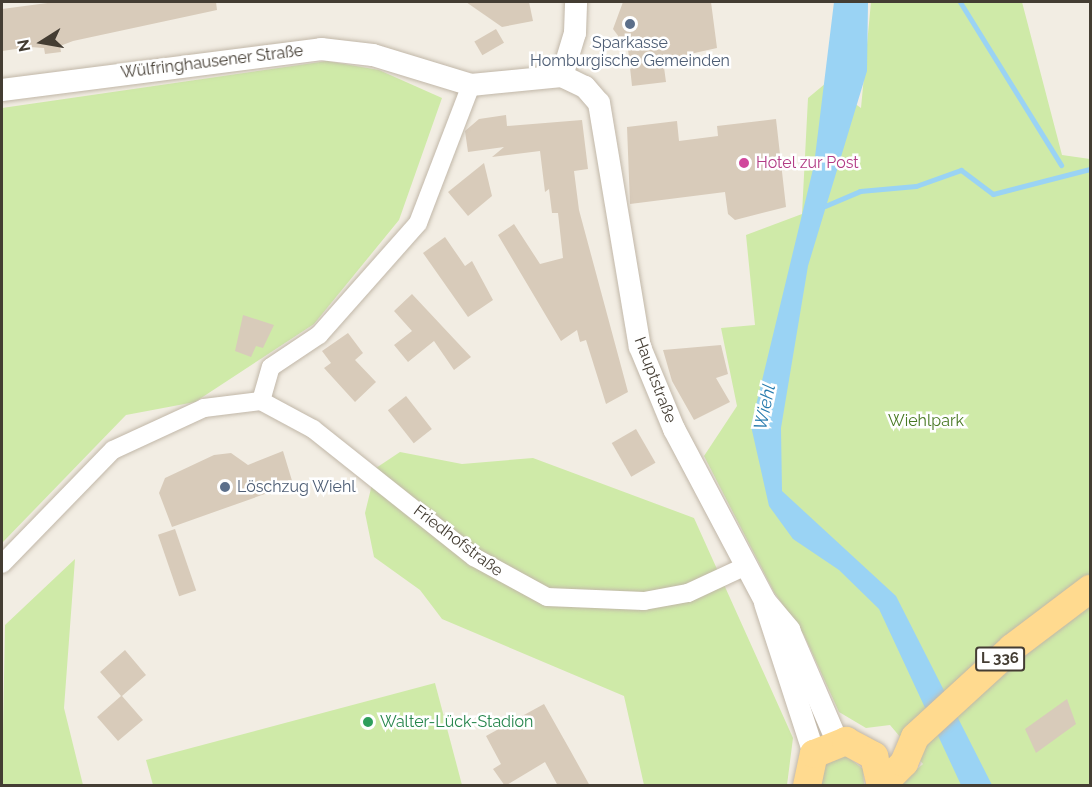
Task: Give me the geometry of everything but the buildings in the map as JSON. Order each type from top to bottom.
[{"type":"main road","name":"L 336","points":[[881,786],[904,763],[915,737],[1012,648],[1090,589]]},
{"type":"main road","points":[[807,786],[838,747],[915,737]]},
{"type":"main road","name":"L 336","points":[[838,747],[874,756],[881,786]]},
{"type":"street","points":[[562,76],[575,33],[576,2]]},
{"type":"street","name":"Wülfringhausener Straße","points":[[2,90],[321,49],[373,55],[471,85],[562,76]]},
{"type":"street","name":"Hauptstraße","points":[[562,76],[585,87],[599,103],[640,347],[674,429],[748,565],[765,601],[789,630],[838,747]]},
{"type":"street","points":[[2,564],[113,450],[204,408],[261,401],[271,368],[319,335],[418,223],[471,85]]},
{"type":"street","name":"Friedhofstraße","points":[[261,401],[313,429],[474,557],[547,597],[644,601],[688,593],[748,565]]},
{"type":"green space","name":"Wiehlpark","points":[[871,2],[1022,2],[1062,155],[1090,159],[1090,785],[899,785],[923,764],[890,725],[866,728],[839,712],[804,635],[774,592],[704,456],[737,406],[721,328],[755,325],[746,235],[802,214],[808,98],[826,83],[861,108]]},
{"type":"green space","points":[[327,61],[379,70],[442,98],[399,220],[314,324],[195,402],[126,415],[2,543],[2,108]]},
{"type":"green space","points":[[400,452],[462,464],[533,458],[694,518],[793,738],[787,785],[644,785],[624,696],[442,619],[420,590],[374,557],[365,513],[376,468]]},
{"type":"green space","points":[[75,559],[64,708],[83,785],[2,785],[5,625]]},
{"type":"green space","name":"Walter-Lück-Stadion","points":[[435,683],[462,785],[153,785],[146,760]]},
{"type":"green space","points":[[845,755],[863,769],[864,785],[821,785],[823,765]]},
{"type":"water","name":"Wiehl","points":[[834,2],[868,2],[867,71],[808,266],[781,428],[782,491],[896,596],[992,785],[961,785],[879,609],[839,570],[793,539],[769,506],[751,426],[814,165]]},
{"type":"waterway","points":[[960,2],[1061,165]]},
{"type":"waterway","points":[[825,206],[860,191],[916,186],[961,170],[993,194],[1090,169]]},
{"type":"place","name":"Sparkasse Homburgische Gemeinden","points":[[630,24]]},
{"type":"place","name":"Hotel zur Post","points":[[744,163]]},
{"type":"place","name":"Löschzug Wiehl","points":[[225,487]]},
{"type":"place","name":"Walter-Lück-Stadion","points":[[368,722]]}]
